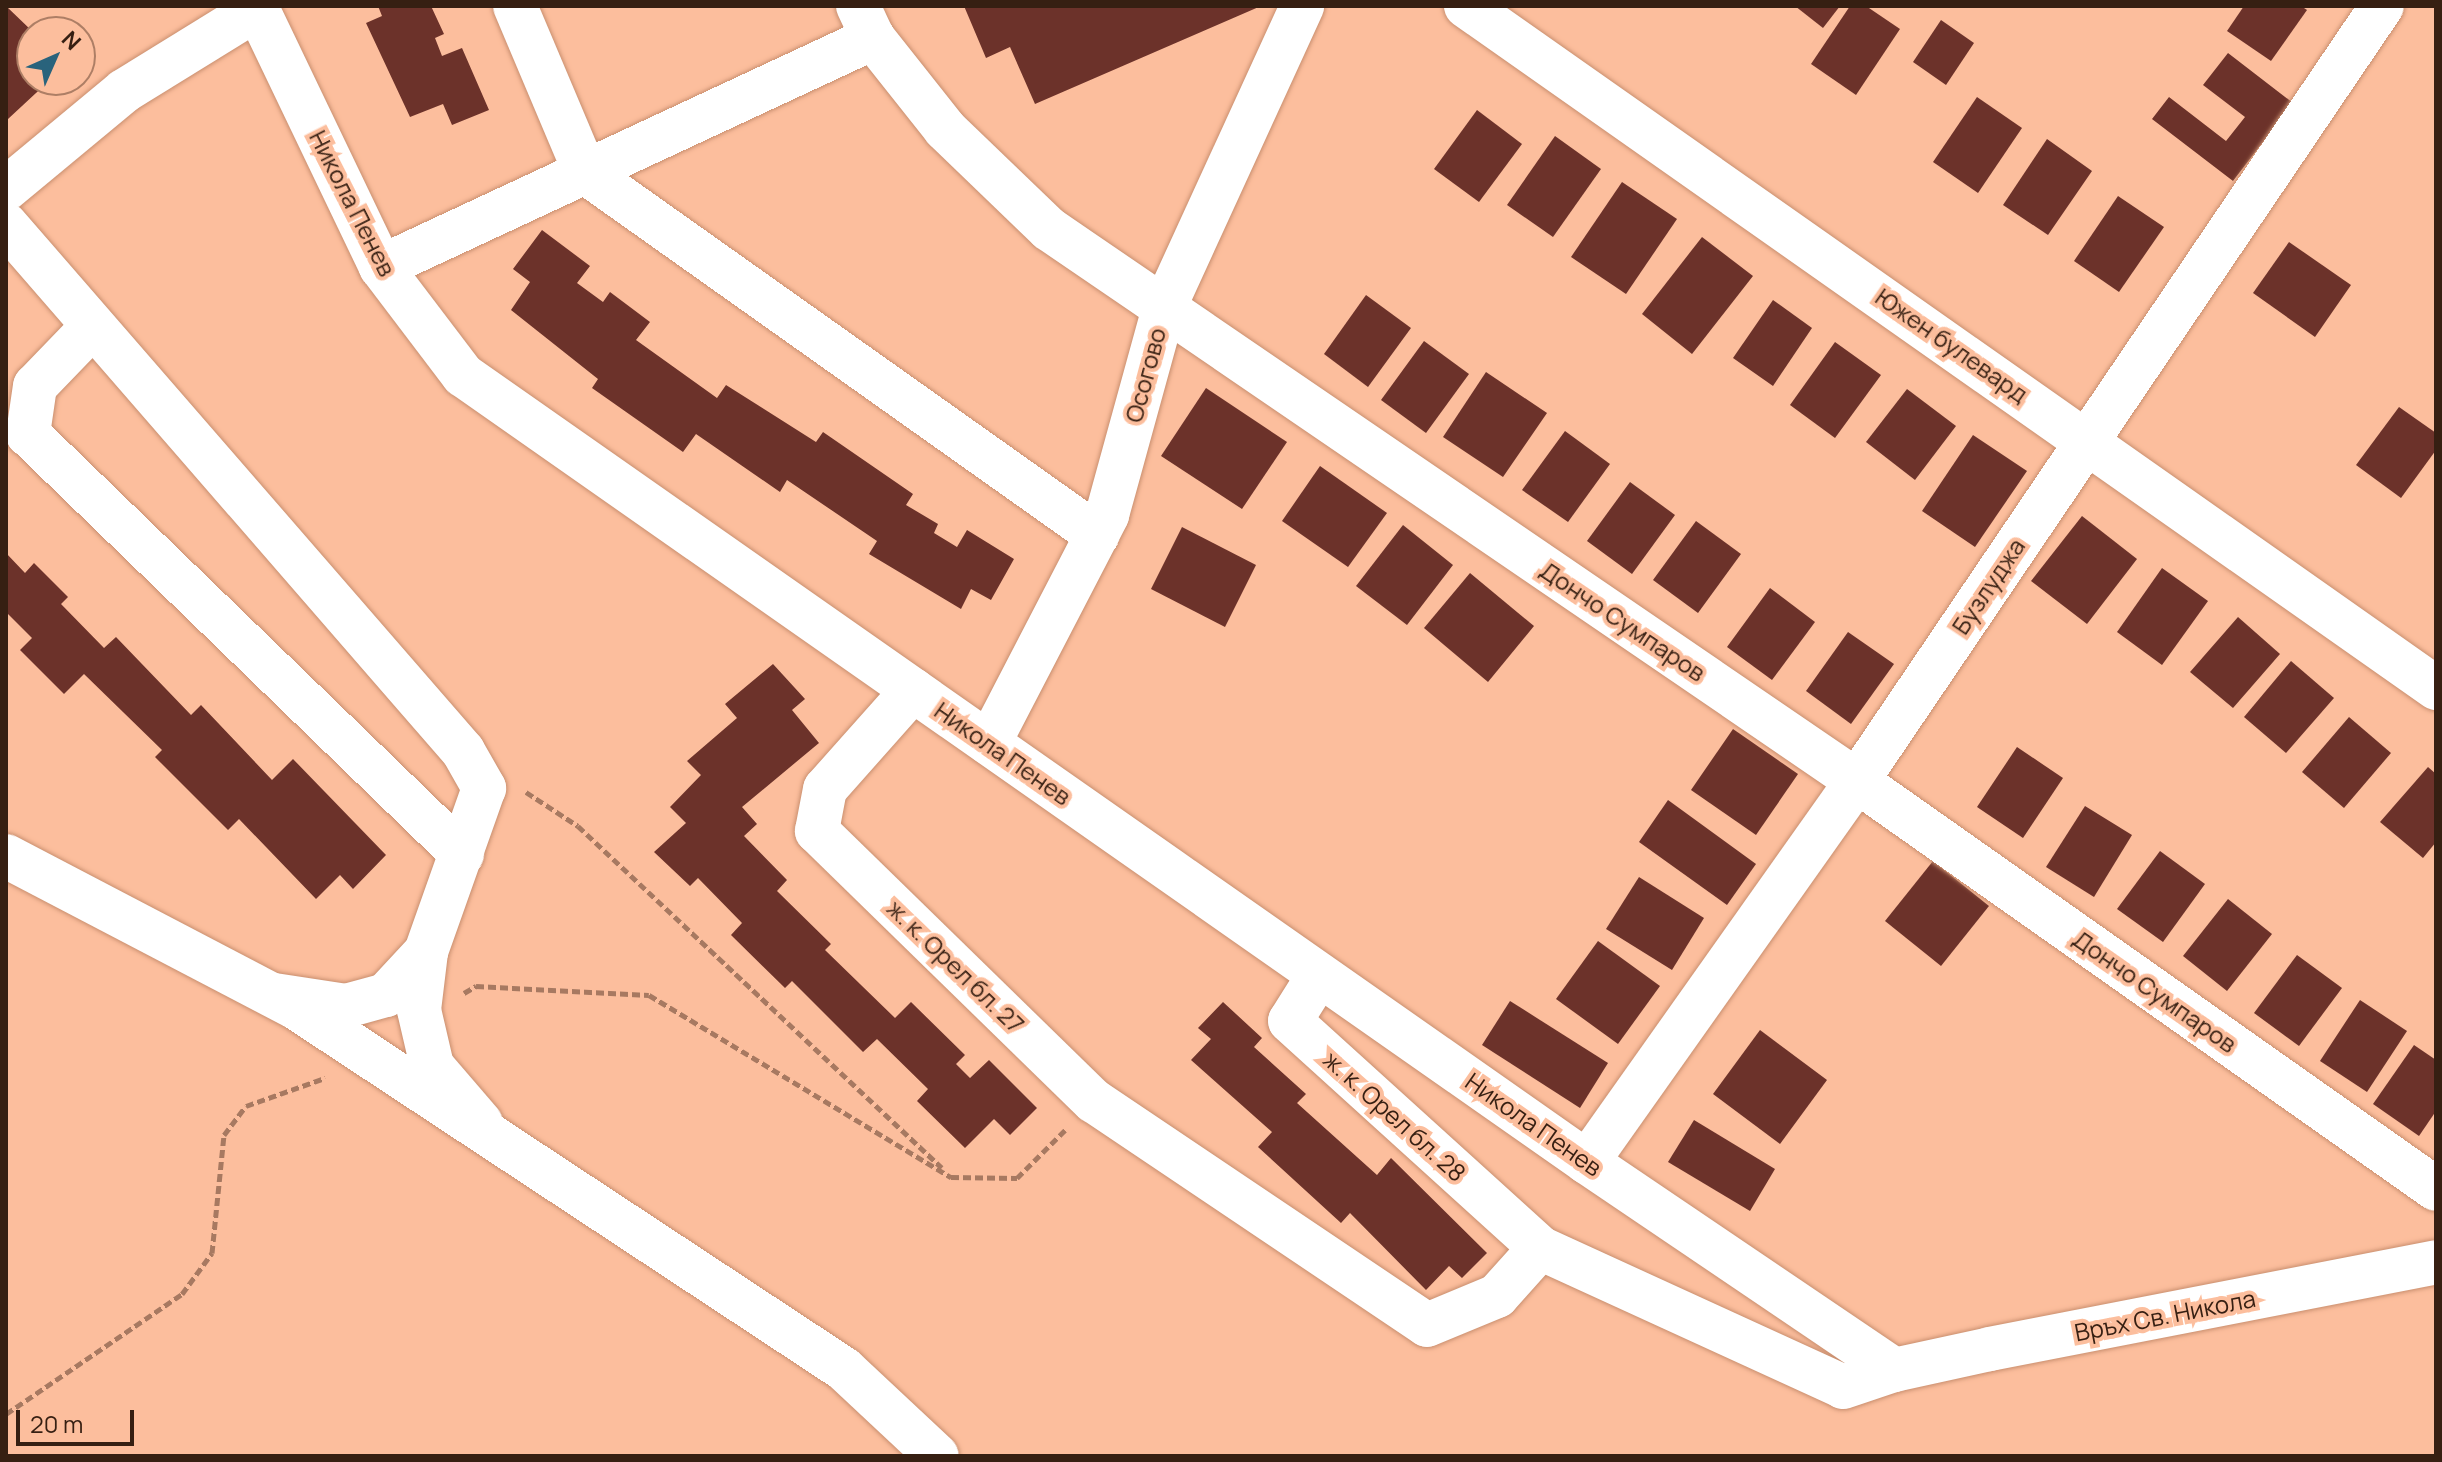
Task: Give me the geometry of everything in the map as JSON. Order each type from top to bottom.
[{"type":"street","points":[[515,6],[585,172],[1097,535]]},
{"type":"street","name":"Осогово","points":[[989,743],[1107,515],[1164,308],[1302,6]]},
{"type":"street","name":"Южен булевард","points":[[1466,6],[2087,439],[2436,688]]},
{"type":"street","name":"Бузлуджа","points":[[1587,1162],[1857,781],[2382,6]]},
{"type":"street","points":[[6,189],[124,91],[257,7]]},
{"type":"street","name":"Никола Пенев","points":[[257,7],[381,267],[463,375],[1587,1162],[1894,1370]]},
{"type":"street","points":[[381,267],[585,172],[866,22]]},
{"type":"street","name":"Дончо Сумпаров","points":[[866,22],[945,129],[1049,229],[1857,781],[2436,1189]]},
{"type":"street","points":[[6,225],[463,751],[484,788],[426,952],[422,1022],[432,1066],[494,1138]]},
{"type":"street","points":[[93,326],[35,386],[28,434],[462,854]]},
{"type":"street","name":"ж. к. Орел бл. 27","points":[[913,690],[825,789],[817,831],[1094,1101],[1427,1325],[1497,1296],[1540,1248]]},
{"type":"street","points":[[6,856],[274,995],[381,1063],[844,1369],[937,1456]]},
{"type":"street","points":[[274,995],[346,1006],[386,995],[426,952]]},
{"type":"street","name":"ж. к. Орел бл. 28","points":[[1319,975],[1290,1021],[1540,1248]]},
{"type":"street","name":"Връх Св. Никола","points":[[1540,1248],[1843,1387],[1894,1370],[2436,1262]]},
{"type":"path","points":[[463,751],[578,826],[951,1177]]},
{"type":"path","points":[[422,1022],[476,986],[649,995],[951,1177],[1017,1178],[1094,1101]]},
{"type":"path","points":[[6,1414],[182,1294],[212,1253],[224,1135],[246,1106],[381,1063]]},
{"type":"building","points":[[6,6],[16,16],[16,96],[33,96],[8,119]]},
{"type":"building","points":[[378,6],[431,6],[444,34],[435,38],[442,56],[462,48],[489,110],[452,125],[443,104],[410,117],[366,23],[382,16]]},
{"type":"building","points":[[964,6],[1261,6],[1035,104],[1010,47],[986,58]]},
{"type":"building","points":[[1795,6],[1840,6],[1823,28]]},
{"type":"building","points":[[1850,6],[1866,6],[1900,29],[1856,95],[1811,64]]},
{"type":"building","points":[[2244,6],[2301,6],[2307,10],[2271,61],[2227,31]]},
{"type":"building","points":[[1941,20],[1974,43],[1946,85],[1913,62]]},
{"type":"building","points":[[2228,53],[2293,103],[2233,181],[2152,119],[2169,97],[2226,141],[2245,117],[2203,85]]},
{"type":"building","points":[[1977,97],[2022,128],[1978,193],[1933,162]]},
{"type":"building","points":[[1477,110],[1522,144],[1479,202],[1434,169]]},
{"type":"building","points":[[1555,136],[1601,169],[1553,237],[1507,205]]},
{"type":"building","points":[[2047,139],[2092,171],[2048,235],[2003,205]]},
{"type":"building","points":[[1622,182],[1677,219],[1626,294],[1571,257]]},
{"type":"building","points":[[2118,196],[2164,227],[2119,292],[2074,261]]},
{"type":"building","points":[[542,230],[590,266],[577,283],[603,302],[610,292],[650,322],[636,340],[717,398],[726,385],[816,442],[823,432],[913,494],[906,505],[938,524],[934,533],[957,547],[967,530],[1014,559],[991,600],[971,589],[961,609],[869,554],[877,541],[787,480],[780,492],[696,434],[683,452],[592,388],[598,379],[511,310],[530,282],[513,269]]},
{"type":"building","points":[[1702,237],[1753,276],[1692,354],[1642,314]]},
{"type":"building","points":[[2289,242],[2351,285],[2315,337],[2253,293]]},
{"type":"building","points":[[1366,295],[1411,328],[1368,387],[1324,354]]},
{"type":"building","points":[[1773,300],[1812,328],[1773,386],[1733,358]]},
{"type":"building","points":[[1424,341],[1469,374],[1426,433],[1381,400]]},
{"type":"building","points":[[1835,342],[1881,375],[1835,438],[1790,405]]},
{"type":"building","points":[[1486,372],[1547,413],[1503,477],[1443,437]]},
{"type":"building","points":[[1206,388],[1287,442],[1242,509],[1161,456]]},
{"type":"building","points":[[1907,389],[1956,426],[1915,480],[1866,442]]},
{"type":"building","points":[[2399,407],[2436,433],[2436,450],[2401,498],[2356,465]]},
{"type":"building","points":[[1565,431],[1610,464],[1568,522],[1522,490]]},
{"type":"building","points":[[1973,435],[2027,471],[1975,547],[1922,511]]},
{"type":"building","points":[[1320,466],[1387,513],[1348,567],[1282,521]]},
{"type":"building","points":[[1630,482],[1675,515],[1632,574],[1587,541]]},
{"type":"building","points":[[2082,516],[2137,559],[2087,624],[2031,581]]},
{"type":"building","points":[[1696,521],[1741,554],[1698,613],[1653,580]]},
{"type":"building","points":[[1403,525],[1453,565],[1407,625],[1356,586]]},
{"type":"building","points":[[1182,527],[1256,565],[1225,627],[1151,589]]},
{"type":"building","points":[[6,553],[25,573],[34,563],[68,597],[61,604],[104,648],[116,637],[191,715],[201,705],[272,780],[293,759],[386,855],[353,889],[340,875],[316,899],[239,819],[228,830],[155,757],[162,750],[84,674],[64,694],[20,650],[32,638],[6,612]]},
{"type":"building","points":[[2162,568],[2208,601],[2162,665],[2117,632]]},
{"type":"building","points":[[1470,573],[1534,626],[1488,682],[1424,628]]},
{"type":"building","points":[[1770,588],[1815,622],[1772,680],[1727,647]]},
{"type":"building","points":[[2238,617],[2280,654],[2233,708],[2190,672]]},
{"type":"building","points":[[1848,632],[1894,664],[1851,724],[1806,691]]},
{"type":"building","points":[[2291,661],[2334,698],[2286,753],[2244,717]]},
{"type":"building","points":[[773,664],[805,699],[792,710],[819,743],[742,807],[757,824],[744,836],[787,880],[777,891],[831,944],[825,950],[895,1018],[911,1002],[965,1055],[956,1064],[970,1078],[989,1060],[1037,1108],[1010,1135],[994,1119],[965,1148],[917,1101],[928,1089],[877,1039],[863,1052],[792,981],[785,988],[731,935],[742,923],[698,878],[690,886],[654,852],[686,823],[670,807],[701,775],[687,761],[737,718],[725,704]]},
{"type":"building","points":[[2349,717],[2391,753],[2344,808],[2302,772]]},
{"type":"building","points":[[1733,729],[1798,774],[1756,835],[1691,790]]},
{"type":"building","points":[[2017,747],[2063,778],[2023,838],[1977,807]]},
{"type":"building","points":[[2428,767],[2436,774],[2436,842],[2423,858],[2380,822]]},
{"type":"building","points":[[1668,800],[1756,864],[1727,905],[1639,842]]},
{"type":"building","points":[[2085,806],[2132,835],[2094,897],[2046,867]]},
{"type":"building","points":[[2160,851],[2205,884],[2163,942],[2117,909]]},
{"type":"building","points":[[1933,861],[1989,906],[1941,966],[1885,921]]},
{"type":"building","points":[[1639,877],[1704,918],[1672,970],[1606,929]]},
{"type":"building","points":[[2228,899],[2272,934],[2227,991],[2183,956]]},
{"type":"building","points":[[1598,941],[1660,986],[1618,1044],[1556,999]]},
{"type":"building","points":[[2297,955],[2342,988],[2299,1046],[2254,1013]]},
{"type":"building","points":[[2360,1000],[2407,1031],[2367,1092],[2320,1061]]},
{"type":"building","points":[[1510,1001],[1608,1063],[1580,1108],[1482,1045]]},
{"type":"building","points":[[1223,1002],[1262,1038],[1254,1047],[1306,1094],[1297,1103],[1377,1175],[1391,1158],[1487,1253],[1462,1278],[1449,1266],[1426,1290],[1350,1213],[1341,1223],[1258,1147],[1272,1132],[1191,1060],[1211,1039],[1198,1028]]},
{"type":"building","points":[[1760,1030],[1827,1080],[1780,1144],[1713,1094]]},
{"type":"building","points":[[2414,1045],[2436,1060],[2436,1111],[2419,1136],[2373,1104]]},
{"type":"building","points":[[1694,1120],[1775,1169],[1750,1211],[1668,1162]]}]
